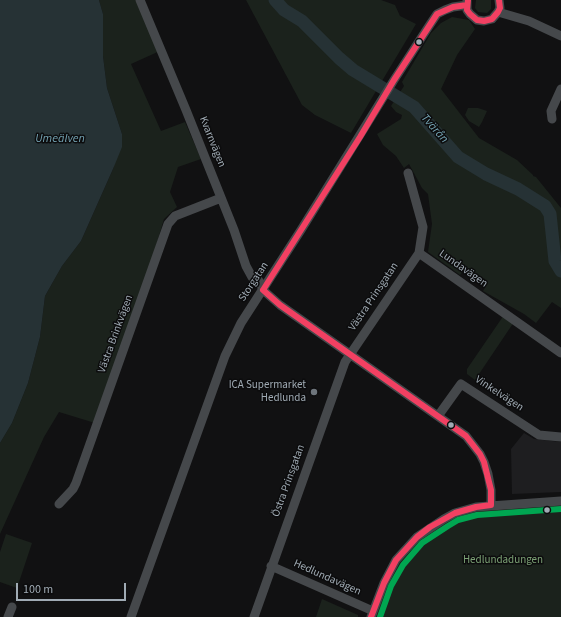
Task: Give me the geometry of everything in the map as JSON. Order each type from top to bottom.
[{"type":"street","name":"Kvarnvägen","points":[[140,0],[184,103],[249,273],[252,277],[259,280],[263,290],[280,305],[466,436],[480,454],[488,474],[491,490],[491,506]]},
{"type":"street","points":[[467,3],[467,10],[473,18],[480,21],[492,19],[500,8],[499,0]]},
{"type":"street","name":"Storgatan","points":[[131,617],[225,356],[241,323],[437,14],[467,3]]},
{"type":"street","points":[[498,12],[529,21],[561,36]]},
{"type":"street","points":[[552,119],[551,111],[561,89]]},
{"type":"street","points":[[408,173],[423,227],[419,253]]},
{"type":"street","name":"Västra Brinkvägen","points":[[59,504],[73,490],[168,224],[175,216],[221,198]]},
{"type":"street","name":"Lundavägen","points":[[419,253],[561,353]]},
{"type":"street","name":"Västra Prinsgatan","points":[[350,355],[419,253]]},
{"type":"street","name":"Östra Prinsgatan","points":[[254,617],[340,372],[350,355]]},
{"type":"street","name":"Vinkelvägen","points":[[438,416],[461,384],[539,435],[561,437]]},
{"type":"street","points":[[372,614],[384,583],[396,560],[417,537],[430,527],[455,513],[476,507],[561,502]]},
{"type":"street","name":"Hedlundavägen","points":[[271,566],[372,614]]},
{"type":"street","points":[[8,617],[12,607]]},
{"type":"shaded area","points":[[524,433],[534,439],[561,442],[561,492],[512,494],[511,449]]},
{"type":"green space","points":[[99,0],[140,0],[162,50],[131,64],[161,131],[185,122],[201,159],[178,167],[170,192],[177,207],[164,219],[153,256],[95,423],[59,412],[44,437],[0,534],[0,443],[12,423],[28,383],[40,337],[45,296],[62,266],[81,241],[113,169],[122,134],[107,88],[103,56],[103,14]]},
{"type":"green space","points":[[246,0],[381,0],[395,5],[400,16],[416,24],[351,133],[315,115],[302,105]]},
{"type":"green space","points":[[476,0],[491,0],[491,9],[487,13],[478,12],[475,8]]},
{"type":"green space","points":[[452,17],[469,20],[475,29],[457,55],[441,89],[479,138],[517,160],[533,176],[536,177],[561,208],[561,308],[552,302],[536,323],[524,314],[483,291],[486,286],[464,270],[460,275],[428,252],[432,224],[428,194],[422,188],[409,164],[404,168],[396,156],[383,145],[377,134],[401,119],[402,115],[396,112],[391,106],[404,86],[402,82],[431,33],[441,23]]},
{"type":"green space","points":[[468,108],[478,108],[487,111],[479,127],[469,121],[465,115]]},
{"type":"green space","points":[[504,315],[514,322],[475,380],[467,374],[467,369]]},
{"type":"green space","name":"Hedlundadungen","points":[[561,501],[561,617],[371,617],[407,546],[455,513]]},
{"type":"green space","points":[[6,534],[32,543],[17,588],[0,582],[0,552]]},
{"type":"green space","points":[[322,599],[358,615],[358,617],[316,617]]},
{"type":"water","name":"Umeälven","points":[[0,0],[99,0],[103,14],[103,56],[107,88],[122,134],[122,147],[81,241],[62,266],[45,296],[40,337],[28,383],[12,423],[0,443]]},
{"type":"waterway","name":"Tvärån","points":[[275,0],[284,10],[302,21],[353,70],[414,107],[458,157],[486,174],[518,189],[545,206],[550,214],[555,261],[561,271]]},
{"type":"transit line","points":[[468,0],[467,10],[470,14],[477,20],[484,21],[492,19],[498,12],[500,8],[499,0]]},
{"type":"transit line","points":[[263,290],[437,14],[453,7],[467,5]]},
{"type":"transit line","points":[[263,290],[280,305],[466,436],[480,454],[484,462],[491,490],[491,505]]},
{"type":"transit line","points":[[371,617],[384,583],[396,560],[417,537],[430,527],[455,513],[476,507],[491,505]]},
{"type":"transit line","points":[[380,617],[391,586],[403,565],[422,543],[458,520],[477,515],[561,509]]},
{"type":"place","name":"ICA Supermarket Hedlunda","points":[[314,392]]}]
